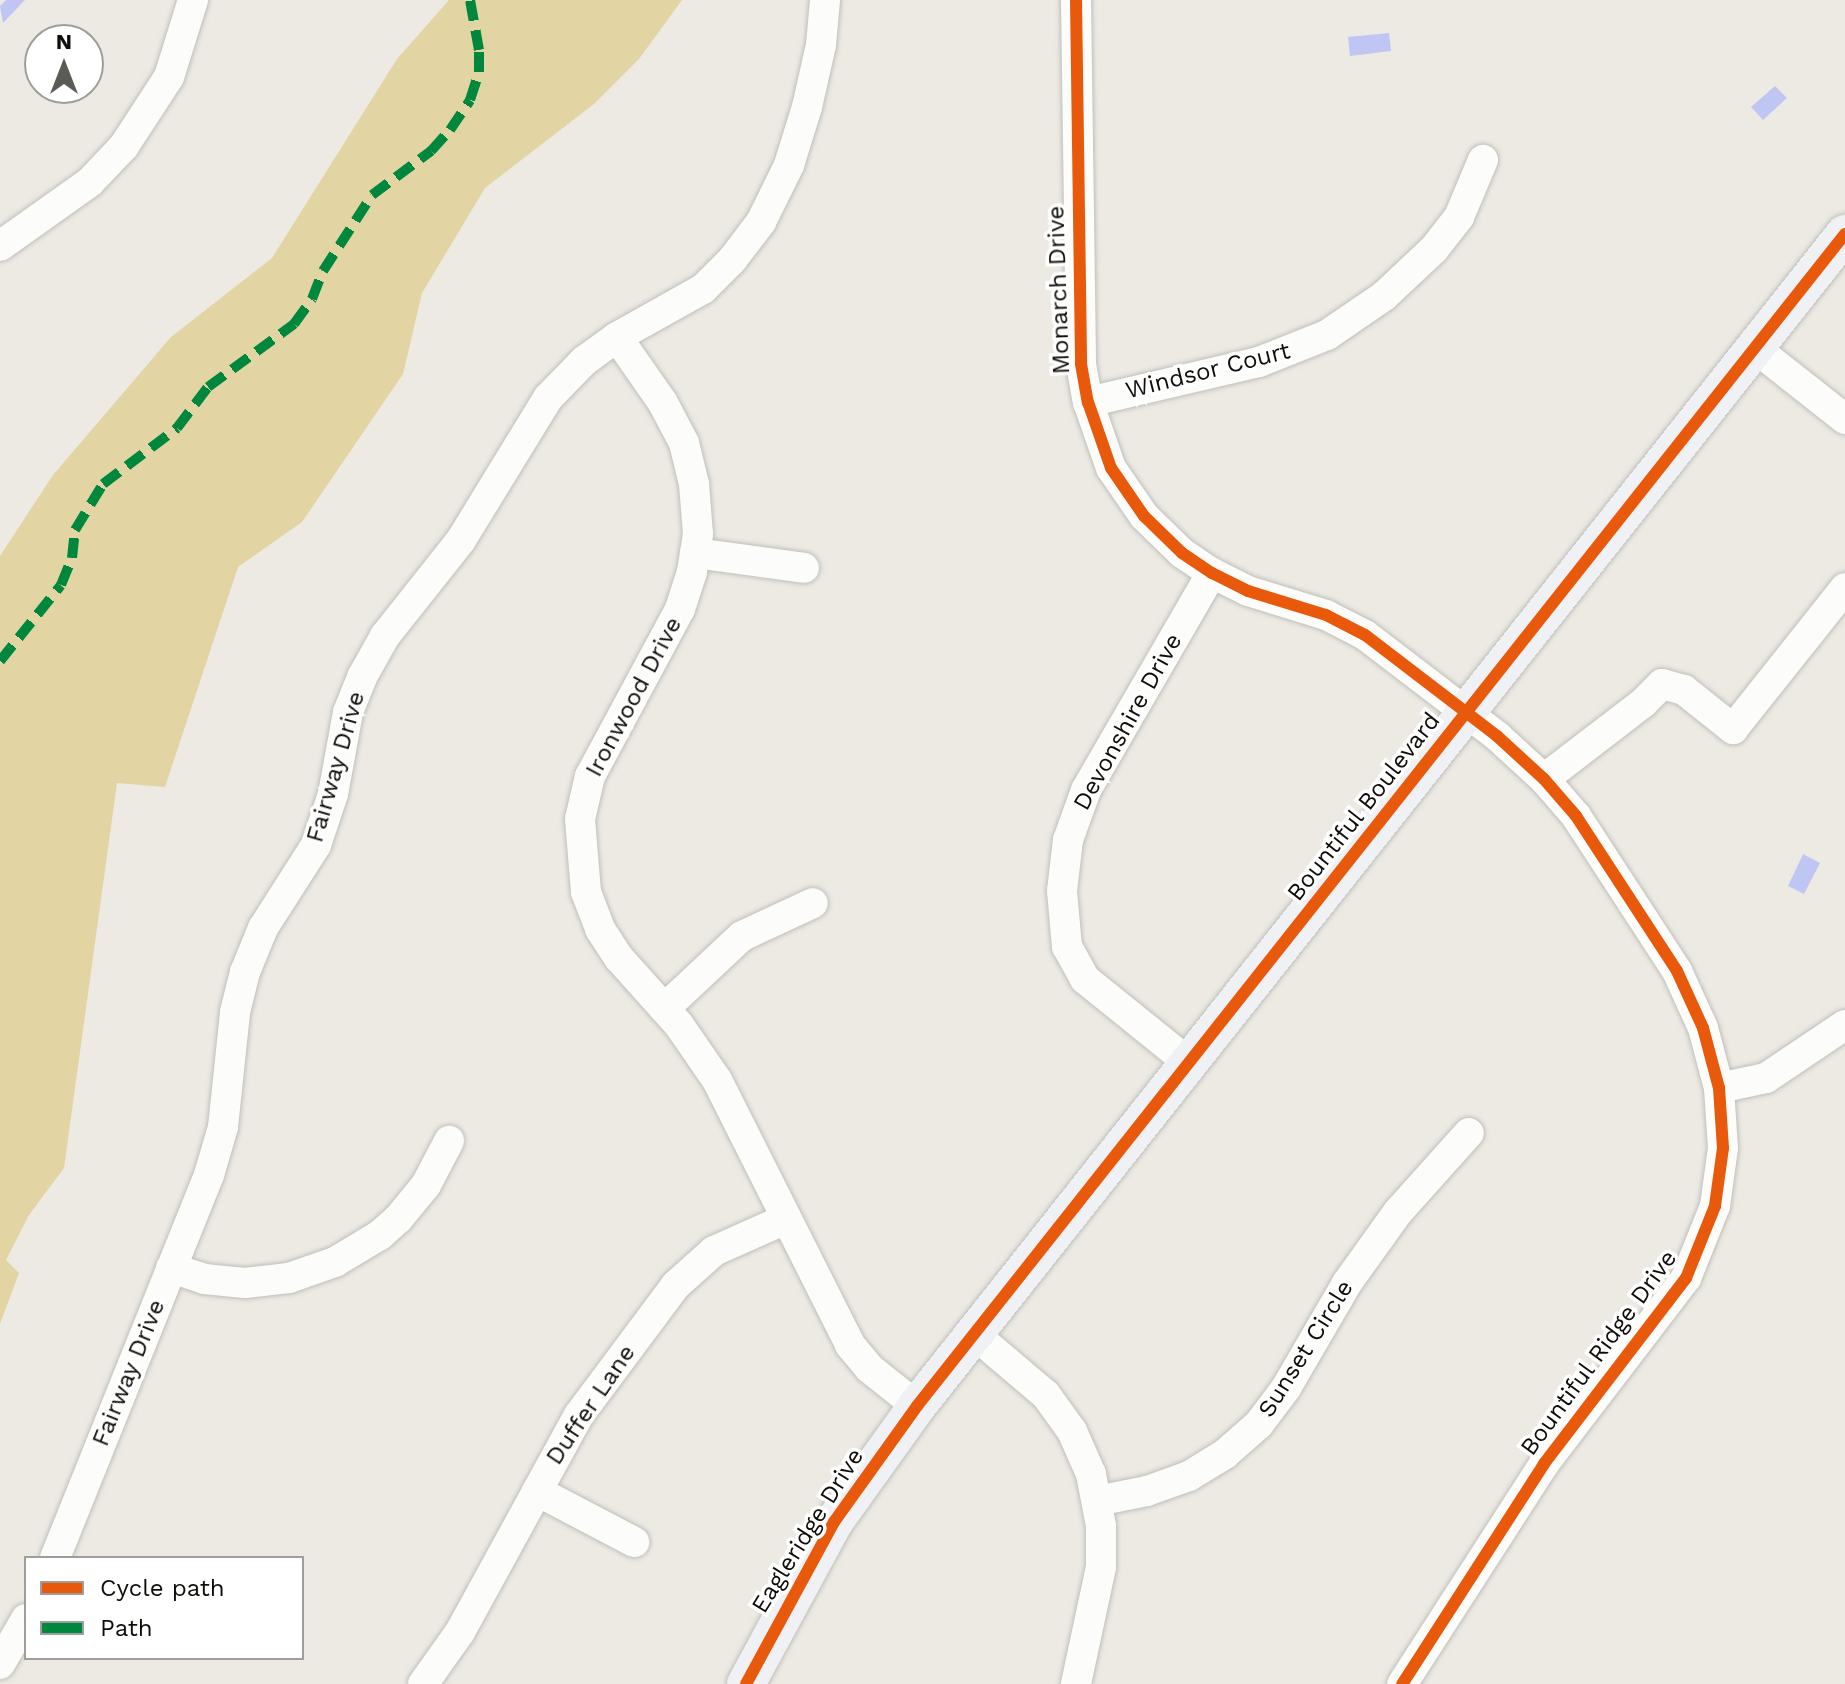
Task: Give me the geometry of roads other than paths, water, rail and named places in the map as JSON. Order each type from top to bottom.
[{"type":"main road","name":"Bountiful Boulevard","points":[[917,1406],[1845,234]]},
{"type":"main road","name":"Eagleridge Drive","points":[[746,1684],[828,1533],[917,1406]]},
{"type":"street","points":[[0,246],[90,182],[133,135],[169,77],[193,0]]},
{"type":"street","name":"Fairway Drive","points":[[56,1556],[209,1175],[223,1127],[235,1012],[245,972],[263,928],[316,845],[333,794],[348,712],[362,677],[385,636],[461,540],[538,411],[584,361],[617,337],[703,289],[761,222],[789,165],[807,107],[821,45],[825,0]]},
{"type":"street","name":"Monarch Drive","points":[[1076,0],[1081,354],[1088,402],[1100,443],[1128,495],[1163,536],[1212,573],[1248,591],[1347,625],[1384,648],[1466,714]]},
{"type":"street","name":"Windsor Court","points":[[1088,402],[1259,362],[1327,335],[1384,296],[1441,242],[1459,217],[1483,160]]},
{"type":"street","name":"Ironwood Drive","points":[[617,337],[663,403],[684,443],[697,506],[695,553],[680,609],[599,756],[580,819],[581,868],[593,912],[619,958],[665,1008],[717,1080],[850,1345],[869,1368],[917,1406]]},
{"type":"street","points":[[1755,348],[1845,419]]},
{"type":"street","points":[[695,553],[804,568]]},
{"type":"street","name":"Devonshire Drive","points":[[1189,1063],[1085,979],[1067,947],[1062,891],[1068,840],[1086,790],[1212,573]]},
{"type":"street","points":[[1544,779],[1643,703],[1662,684],[1677,685],[1733,729],[1845,588]]},
{"type":"street","name":"Bountiful Ridge Drive","points":[[1402,1684],[1544,1464],[1686,1278],[1715,1206],[1723,1148],[1719,1088],[1703,1028],[1677,971],[1576,816],[1544,779],[1466,714]]},
{"type":"street","points":[[665,1008],[742,936],[813,903]]},
{"type":"street","points":[[1719,1088],[1766,1078],[1845,1025]]},
{"type":"street","name":"Sunset Circle","points":[[1097,1501],[1147,1491],[1189,1476],[1225,1454],[1259,1424],[1286,1388],[1364,1259],[1398,1212],[1469,1133]]},
{"type":"street","points":[[171,1268],[204,1279],[245,1283],[289,1278],[335,1262],[380,1235],[398,1219],[426,1185],[449,1141]]},
{"type":"street","name":"Duffer Lane","points":[[423,1684],[460,1632],[579,1415],[684,1276],[714,1251],[786,1219]]},
{"type":"street","points":[[974,1334],[1032,1381],[1059,1412],[1083,1452],[1097,1501],[1101,1567],[1076,1684]]},
{"type":"street","points":[[537,1491],[634,1542]]},
{"type":"street","points":[[0,1664],[24,1622]]},
{"type":"water","points":[[6,0],[25,0],[3,23],[0,6]]},
{"type":"water","points":[[1389,33],[1391,51],[1350,56],[1348,37]]},
{"type":"water","points":[[1775,86],[1787,98],[1763,120],[1751,107]]},
{"type":"water","points":[[1803,854],[1820,863],[1804,894],[1788,886]]}]
